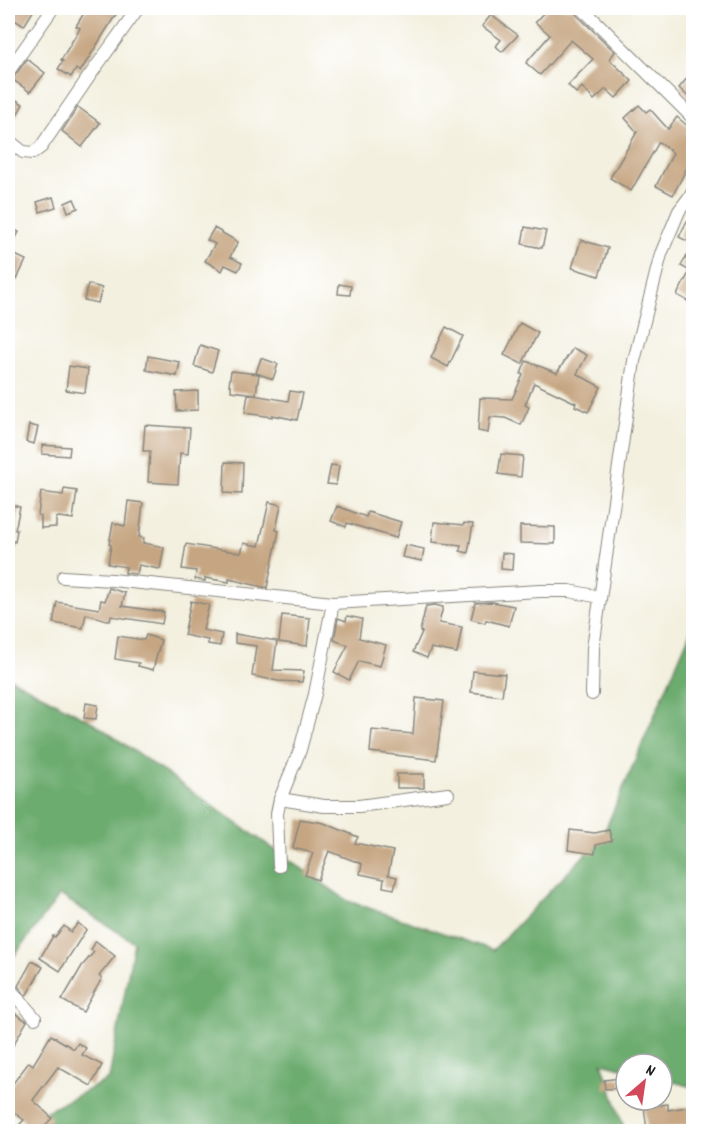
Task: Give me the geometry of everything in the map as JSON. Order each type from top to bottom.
[{"type":"street","points":[[8,72],[53,8]]},
{"type":"street","points":[[8,140],[22,152],[33,153],[41,147],[136,12],[136,8]]},
{"type":"street","points":[[582,8],[693,118]]},
{"type":"street","points":[[592,694],[593,648],[634,362],[661,254],[679,211],[693,191]]},
{"type":"street","points":[[63,577],[333,603],[540,591],[569,591],[600,597]]},
{"type":"street","points":[[279,866],[276,838],[280,799],[300,750],[312,705],[333,603]]},
{"type":"street","points":[[280,799],[324,806],[358,806],[448,794]]},
{"type":"street","points":[[8,987],[35,1018]]},
{"type":"green space","points":[[693,626],[693,1087],[674,1082],[674,1052],[614,1052],[614,1066],[602,1063],[614,1098],[614,1112],[619,1112],[625,1131],[8,1132],[8,1128],[10,1130],[109,1079],[134,942],[60,895],[8,964],[8,677],[94,723],[348,901],[493,950],[602,837]]},
{"type":"building","points":[[8,8],[35,8],[24,26],[8,16]]},
{"type":"building","points":[[87,8],[120,8],[80,72],[76,69],[71,77],[58,69],[80,28],[76,26]]},
{"type":"building","points":[[548,8],[574,8],[576,14],[615,52],[609,59],[632,81],[616,98],[606,89],[594,100],[582,87],[576,93],[568,85],[593,59],[571,40],[540,75],[526,63],[550,35],[535,22]]},
{"type":"building","points":[[491,15],[518,35],[502,52],[496,46],[501,40],[482,26]]},
{"type":"building","points":[[27,59],[45,73],[30,92],[12,79]]},
{"type":"building","points":[[693,71],[693,101],[679,88]]},
{"type":"building","points":[[8,95],[23,104],[8,132]]},
{"type":"building","points":[[639,105],[646,112],[650,109],[668,129],[677,117],[689,127],[686,131],[693,135],[693,161],[691,160],[673,195],[656,186],[673,153],[659,142],[631,191],[610,178],[637,132],[625,118]]},
{"type":"building","points":[[78,107],[100,123],[82,147],[62,131]]},
{"type":"building","points":[[53,197],[56,207],[40,212],[37,202]]},
{"type":"building","points":[[74,199],[78,208],[68,212],[65,203]]},
{"type":"building","points":[[687,221],[693,224],[693,244],[679,237]]},
{"type":"building","points":[[8,227],[19,232],[14,241],[8,238]]},
{"type":"building","points":[[525,227],[546,231],[542,248],[522,244]]},
{"type":"building","points":[[214,228],[238,242],[230,257],[242,263],[238,271],[225,265],[222,271],[205,261],[215,244],[207,240]]},
{"type":"building","points":[[581,240],[608,248],[599,276],[572,268]]},
{"type":"building","points":[[693,244],[693,304],[677,295],[690,271],[681,266]]},
{"type":"building","points":[[13,254],[26,260],[17,279],[8,274],[8,264]]},
{"type":"building","points":[[88,284],[102,288],[98,303],[84,300]]},
{"type":"building","points":[[339,284],[351,286],[350,295],[338,294]]},
{"type":"building","points":[[520,323],[538,333],[522,364],[504,355]]},
{"type":"building","points":[[446,327],[463,336],[448,367],[431,358]]},
{"type":"building","points":[[200,345],[218,351],[212,372],[194,366]]},
{"type":"building","points":[[573,348],[587,355],[577,374],[601,387],[588,412],[575,406],[576,403],[534,383],[525,405],[529,407],[521,425],[505,418],[490,417],[488,433],[478,431],[480,398],[512,399],[523,375],[521,374],[526,361],[557,373]]},
{"type":"building","points":[[148,356],[180,362],[177,376],[146,370]]},
{"type":"building","points":[[261,358],[278,364],[273,379],[256,373]]},
{"type":"building","points":[[69,366],[88,369],[85,393],[66,390]]},
{"type":"building","points":[[231,371],[259,374],[256,394],[231,391],[231,385],[229,385]]},
{"type":"building","points":[[198,391],[198,410],[177,411],[176,392]]},
{"type":"building","points":[[290,391],[303,393],[297,420],[245,413],[248,394],[288,401]]},
{"type":"building","points":[[29,425],[38,427],[34,444],[26,442]]},
{"type":"building","points":[[145,425],[190,428],[188,454],[180,453],[178,484],[148,482],[150,451],[143,451]]},
{"type":"building","points":[[42,445],[70,447],[69,456],[42,454]]},
{"type":"building","points":[[501,454],[523,456],[521,477],[498,474]]},
{"type":"building","points":[[225,462],[243,463],[242,494],[224,493]]},
{"type":"building","points":[[331,465],[339,466],[336,485],[327,484]]},
{"type":"building","points":[[64,489],[77,491],[73,519],[59,517],[56,518],[56,527],[41,528],[41,516],[38,515],[41,492],[63,495]]},
{"type":"building","points":[[128,501],[143,503],[139,537],[144,538],[143,543],[164,547],[160,569],[139,565],[137,574],[125,573],[126,567],[108,564],[113,523],[125,526]]},
{"type":"building","points":[[269,502],[281,505],[276,530],[279,531],[267,588],[229,579],[229,582],[205,578],[205,581],[195,579],[196,571],[182,569],[186,544],[241,553],[244,543],[259,546]]},
{"type":"building","points":[[8,504],[20,507],[15,542],[13,541],[11,548],[8,548]]},
{"type":"building","points":[[337,506],[366,517],[368,512],[401,522],[396,538],[347,523],[346,527],[331,521]]},
{"type":"building","points":[[434,522],[473,524],[468,553],[460,551],[461,545],[432,542]]},
{"type":"building","points":[[520,526],[555,527],[555,544],[520,543]]},
{"type":"building","points":[[405,545],[424,549],[422,561],[402,557]]},
{"type":"building","points":[[502,553],[513,554],[512,570],[501,569]]},
{"type":"building","points":[[109,588],[125,593],[122,606],[164,612],[162,624],[111,616],[110,621],[86,614],[83,628],[53,623],[57,602],[99,609],[101,600],[105,601]]},
{"type":"building","points":[[191,601],[209,605],[203,630],[222,634],[220,646],[208,644],[208,640],[184,635]]},
{"type":"building","points":[[492,602],[514,606],[509,626],[471,619],[475,603]]},
{"type":"building","points":[[426,606],[443,607],[439,623],[462,627],[457,653],[431,648],[427,658],[413,652],[422,632],[420,631]]},
{"type":"building","points":[[282,615],[310,618],[307,646],[279,642]]},
{"type":"building","points":[[347,616],[362,619],[359,638],[386,645],[380,666],[359,661],[349,680],[334,672],[348,645],[334,640],[338,618],[346,621]]},
{"type":"building","points":[[235,634],[277,641],[273,670],[304,671],[302,682],[278,681],[252,676],[256,646],[235,643]]},
{"type":"building","points":[[146,635],[161,640],[153,670],[138,666],[139,663],[115,659],[118,636],[144,640]]},
{"type":"building","points":[[473,671],[505,674],[502,696],[471,692]]},
{"type":"building","points":[[416,698],[444,701],[436,760],[370,752],[372,730],[413,734]]},
{"type":"building","points":[[86,703],[98,705],[96,719],[84,718]]},
{"type":"building","points":[[397,774],[424,774],[424,788],[397,788]]},
{"type":"building","points":[[300,819],[324,823],[358,837],[355,843],[393,851],[388,875],[397,877],[394,889],[383,887],[384,879],[360,874],[362,864],[329,851],[318,880],[305,875],[313,853],[293,848]]},
{"type":"building","points":[[570,830],[595,833],[609,830],[612,841],[596,845],[595,854],[568,850]]},
{"type":"building","points":[[78,923],[86,930],[60,971],[40,958],[53,936],[55,937],[64,926],[71,932]]},
{"type":"building","points":[[96,941],[115,956],[99,976],[102,978],[83,1012],[62,1000],[82,966],[94,952],[91,950]]},
{"type":"building","points":[[32,961],[43,967],[26,996],[18,986]]},
{"type":"building","points":[[8,1009],[27,1021],[8,1054]]},
{"type":"building","points":[[51,1035],[74,1049],[78,1043],[86,1048],[82,1055],[102,1065],[91,1086],[58,1067],[33,1100],[52,1118],[40,1131],[29,1131],[20,1124],[24,1120],[8,1108],[8,1090],[29,1062],[33,1065]]},
{"type":"building","points":[[614,1079],[614,1088],[605,1089],[604,1080]]},
{"type":"building","points":[[693,1106],[693,1125],[647,1130],[645,1112],[674,1112],[674,1109]]}]
